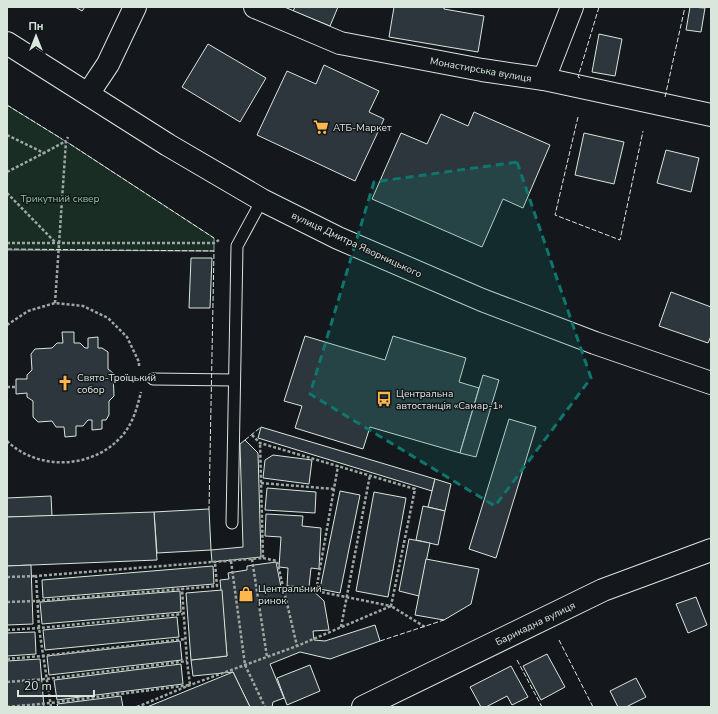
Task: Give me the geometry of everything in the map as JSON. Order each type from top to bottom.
[{"type":"main road","points":[[88,94],[108,64],[135,7]]},
{"type":"main road","name":"Монастирська вулиця","points":[[255,7],[340,43],[482,70],[544,79],[711,115]]},
{"type":"main road","points":[[544,79],[572,7]]},
{"type":"main road","name":"вулиця Дмитра Яворницького","points":[[7,43],[168,144],[262,200],[338,238],[482,300],[595,343],[711,383]]},
{"type":"main road","name":"Барикадна вулиця","points":[[363,707],[603,590],[711,550]]},
{"type":"lane","points":[[232,523],[237,246],[262,200]]},
{"type":"lane","points":[[153,379],[234,380]]},
{"type":"path","points":[[7,135],[44,152]]},
{"type":"path","points":[[55,303],[57,242],[66,141],[68,137]]},
{"type":"path","points":[[7,172],[66,141]]},
{"type":"path","points":[[7,193],[57,242]]},
{"type":"path","points":[[7,243],[214,243],[224,237]]},
{"type":"path","points":[[7,325],[28,311],[55,303],[83,306],[108,318],[127,337],[139,362],[140,370]]},
{"type":"path","points":[[7,387],[16,387]]},
{"type":"path","points":[[7,441],[29,456],[53,463],[78,462],[102,453],[121,437],[135,416],[142,390]]},
{"type":"path","points":[[252,435],[260,443],[415,489],[391,606]]},
{"type":"path","points":[[260,443],[263,558]]},
{"type":"path","points":[[338,466],[316,591],[391,606],[424,627]]},
{"type":"path","points":[[341,627],[370,475]]},
{"type":"path","points":[[261,483],[334,489]]},
{"type":"path","points":[[7,577],[216,563],[263,558],[277,561],[297,646]]},
{"type":"path","points":[[252,560],[267,657]]},
{"type":"path","points":[[231,561],[245,665],[265,707]]},
{"type":"path","points":[[7,602],[37,601],[217,586],[216,563]]},
{"type":"path","points":[[36,576],[38,628],[51,707]]},
{"type":"path","points":[[182,589],[190,685]]},
{"type":"path","points":[[137,707],[190,685],[297,646],[391,606]]},
{"type":"path","points":[[7,630],[183,614]]},
{"type":"path","points":[[7,659],[185,638]]},
{"type":"path","points":[[7,682],[46,679],[187,661]]},
{"type":"path","points":[[7,707],[190,685]]},
{"type":"highlighted area","points":[[517,162],[591,378],[495,506],[310,394],[374,182]]},
{"type":"green space","name":"Трикутний сквер","points":[[7,105],[70,144],[214,238],[214,251],[7,250]]},
{"type":"building","points":[[75,7],[85,7],[82,11]]},
{"type":"building","points":[[295,7],[338,7],[330,26],[293,11]]},
{"type":"building","points":[[394,7],[444,7],[444,9],[484,16],[478,52],[389,37]]},
{"type":"building","points":[[690,7],[705,8],[701,32],[686,30]]},
{"type":"building","points":[[599,34],[622,39],[615,76],[592,72]]},
{"type":"building","points":[[208,44],[266,78],[240,122],[182,87]]},
{"type":"building","name":"АТБ-Маркет","points":[[324,65],[379,91],[369,112],[384,119],[355,181],[257,135],[287,71],[316,84]]},
{"type":"building","points":[[474,112],[550,145],[523,208],[503,199],[482,247],[372,199],[401,133],[427,144],[441,114],[468,126]]},
{"type":"building","points":[[584,133],[624,142],[614,184],[575,175]]},
{"type":"building","points":[[666,150],[699,158],[691,192],[657,183]]},
{"type":"building","points":[[191,258],[212,258],[210,308],[189,308]]},
{"type":"building","points":[[671,292],[711,307],[711,336],[708,343],[659,326]]},
{"type":"building","name":"Свято-Троїцький собор","points":[[62,332],[74,332],[74,343],[80,343],[85,348],[88,348],[88,338],[98,337],[98,348],[102,348],[108,352],[108,369],[113,373],[114,396],[109,401],[109,415],[106,420],[102,420],[102,429],[92,430],[92,420],[88,420],[83,426],[76,426],[76,436],[65,437],[64,427],[56,427],[52,421],[38,422],[33,417],[33,401],[27,397],[27,393],[16,394],[16,379],[27,379],[27,375],[32,370],[31,354],[35,349],[52,348],[57,343],[63,343]]},
{"type":"building","points":[[305,336],[385,360],[393,336],[466,358],[459,382],[479,388],[460,453],[370,427],[363,449],[295,428],[302,406],[284,401]]},
{"type":"building","points":[[483,375],[499,380],[476,457],[460,453]]},
{"type":"building","points":[[509,419],[536,427],[496,558],[469,549]]},
{"type":"building","points":[[261,427],[435,479],[432,491],[258,438]]},
{"type":"building","points":[[245,440],[258,453],[261,557],[212,562],[211,550],[243,547],[240,444]]},
{"type":"building","points":[[273,455],[312,460],[309,484],[263,478],[265,460]]},
{"type":"building","points":[[435,479],[451,484],[445,511],[428,507]]},
{"type":"building","points":[[267,488],[316,492],[315,513],[265,510]]},
{"type":"building","points":[[340,491],[360,495],[340,593],[320,589]]},
{"type":"building","points":[[374,492],[406,498],[388,597],[356,591]]},
{"type":"building","points":[[51,496],[52,516],[7,517],[7,498]]},
{"type":"building","points":[[423,506],[445,511],[438,545],[416,540]]},
{"type":"building","points":[[209,509],[211,550],[157,553],[154,512]]},
{"type":"building","points":[[154,512],[157,560],[7,566],[7,517]]},
{"type":"building","points":[[266,514],[303,516],[302,526],[321,528],[319,569],[311,568],[309,587],[287,586],[288,568],[279,567],[281,537],[265,536]]},
{"type":"building","points":[[409,539],[430,543],[419,596],[399,591]]},
{"type":"building","points":[[426,559],[479,569],[471,604],[444,620],[415,615]]},
{"type":"building","points":[[276,562],[281,587],[309,587],[324,601],[329,630],[313,631],[314,640],[325,641],[375,625],[380,641],[330,659],[300,652],[270,664],[284,698],[273,702],[272,707],[250,707],[233,672],[193,676],[191,660],[227,656],[220,580],[229,579],[228,573],[247,570],[247,566]]},
{"type":"building","points":[[31,565],[33,624],[7,625],[7,566]]},
{"type":"building","points":[[213,566],[214,584],[43,598],[42,580]]},
{"type":"building","points":[[222,590],[227,656],[191,660],[186,593]]},
{"type":"building","points":[[180,591],[181,612],[42,624],[40,602]]},
{"type":"building","points":[[696,597],[707,625],[688,633],[676,604]]},
{"type":"building","points":[[177,617],[179,637],[45,650],[43,630]]},
{"type":"building","points":[[35,632],[36,654],[7,656],[7,633]]},
{"type":"building","points":[[180,641],[182,660],[49,675],[47,656]]},
{"type":"building","points":[[547,654],[565,687],[541,700],[523,666]]},
{"type":"building","points":[[40,659],[44,707],[7,707],[7,661]]},
{"type":"building","points":[[181,664],[183,684],[57,700],[54,680]]},
{"type":"building","points":[[310,665],[320,691],[287,705],[277,678]]},
{"type":"building","points":[[511,666],[528,697],[512,705],[507,696],[486,707],[481,707],[470,687]]},
{"type":"building","points":[[233,672],[250,707],[147,707]]},
{"type":"building","points":[[636,678],[646,697],[626,707],[618,707],[610,691]]},
{"type":"building","points":[[121,696],[123,707],[58,707],[57,704]]},
{"type":"fence","points":[[580,78],[578,77],[599,7]]},
{"type":"fence","points":[[665,97],[685,7]]},
{"type":"fence","points":[[7,105],[62,139]]},
{"type":"fence","points":[[578,117],[555,215],[620,240],[643,131]]},
{"type":"fence","points":[[70,144],[214,238]]},
{"type":"fence","points":[[7,249],[214,251],[209,509]]},
{"type":"fence","points":[[245,440],[261,427]]},
{"type":"fence","points":[[380,641],[444,620]]},
{"type":"fence","points":[[559,640],[593,707]]},
{"type":"fence","points":[[517,660],[542,707]]},
{"type":"place","name":"АТБ-Маркет","points":[[321,127]]},
{"type":"place","name":"Свято-Троїцький собор","points":[[65,383]]},
{"type":"place","name":"Центральна автостанція «Самар-1»","points":[[384,399]]},
{"type":"place","name":"Центральний ринок","points":[[246,594]]}]
